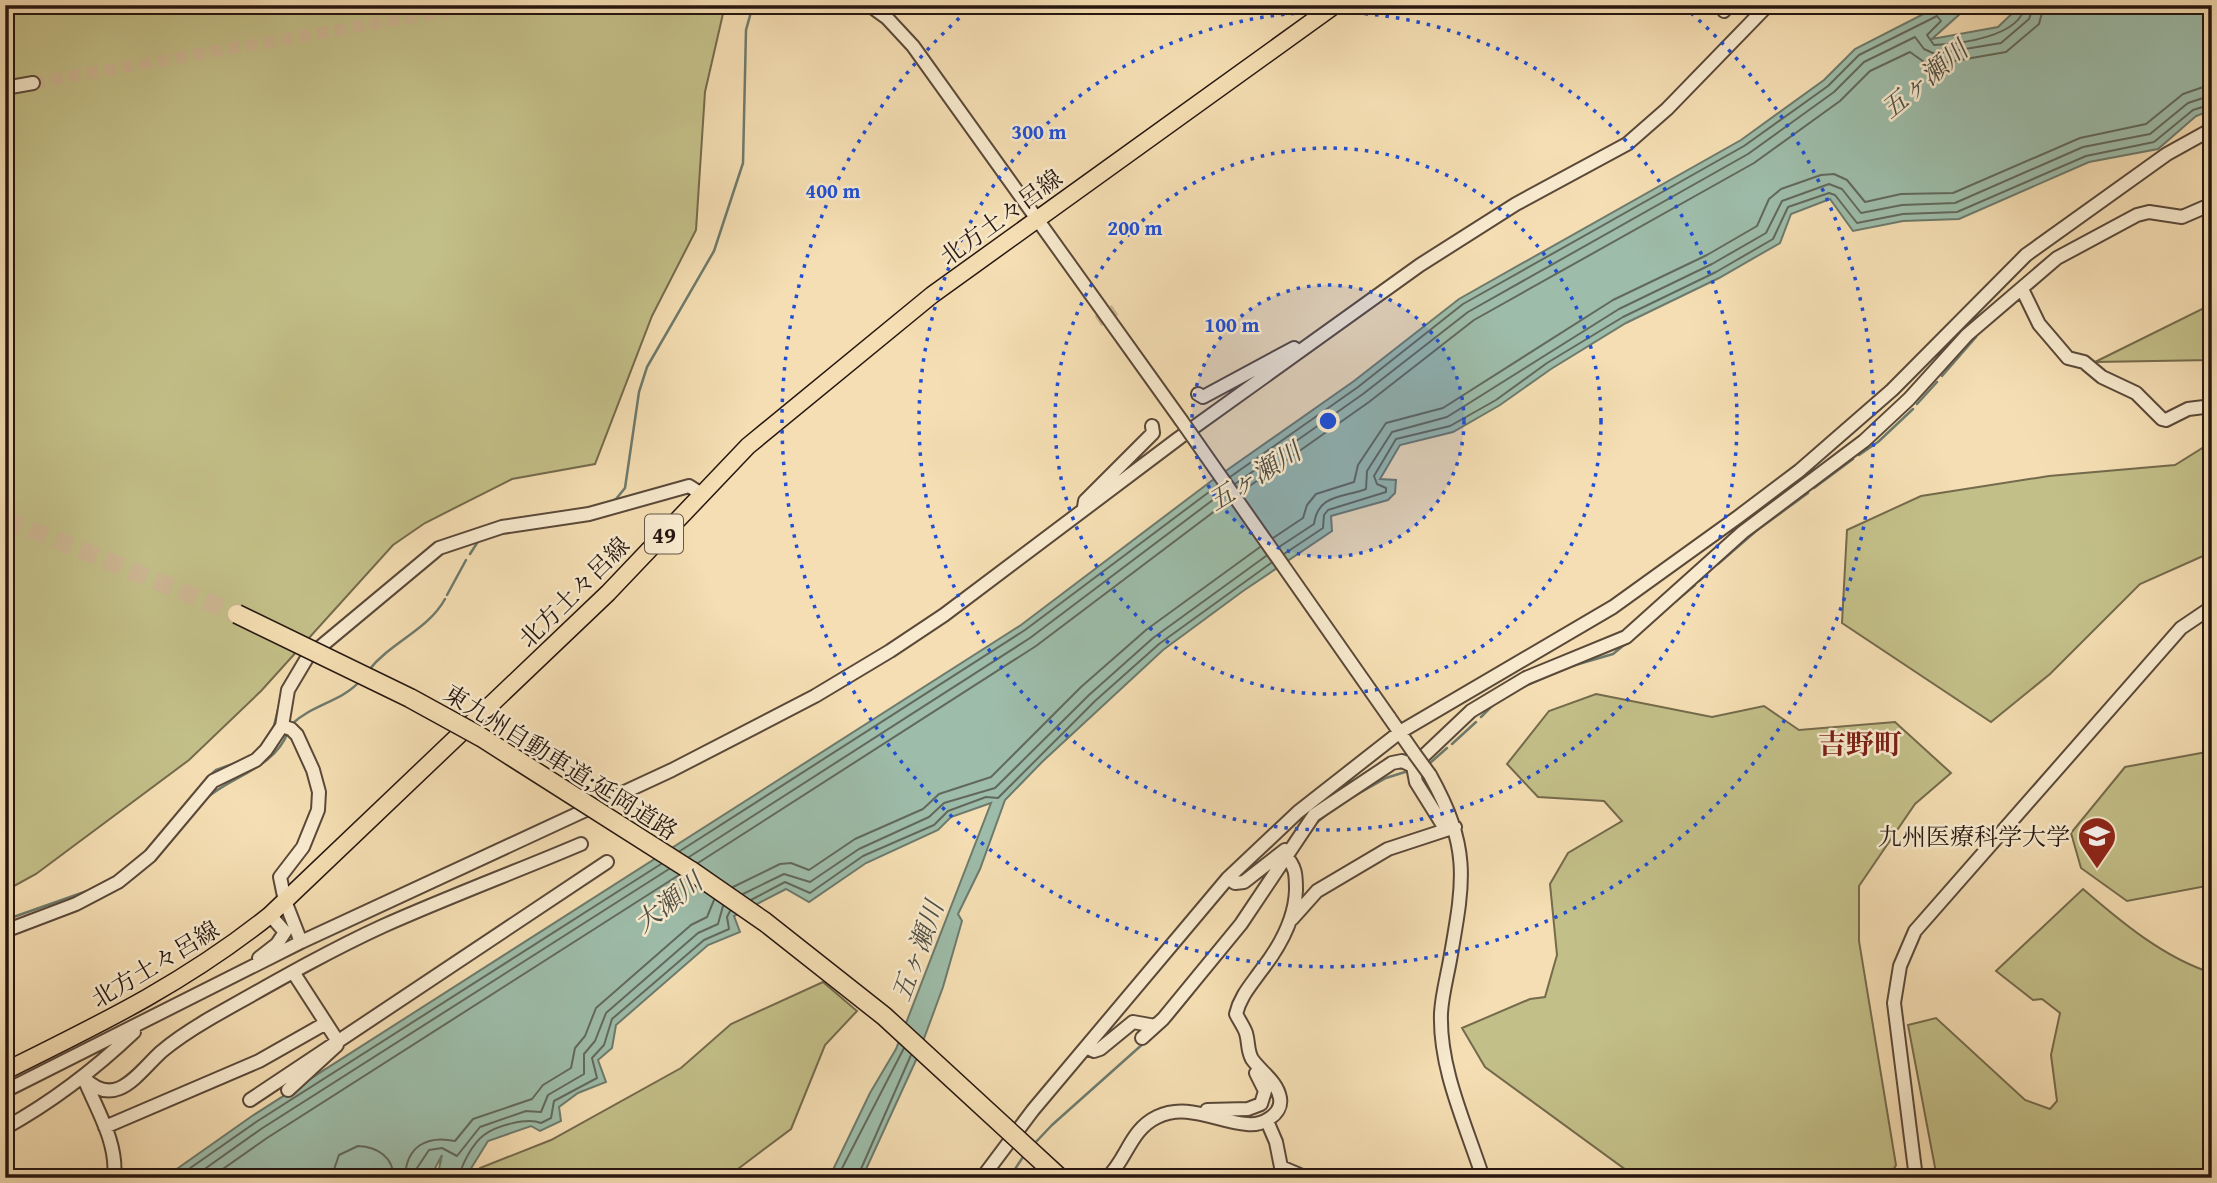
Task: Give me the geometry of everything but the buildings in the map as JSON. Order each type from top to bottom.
[{"type":"highway","name":"東九州自動車道;延岡道路","points":[[237,614],[400,693],[481,737],[690,870],[765,922],[884,1016],[1060,1178]]},
{"type":"main road","name":"北方土々呂線","points":[[5,1071],[191,975],[270,915],[608,593],[700,493],[748,446],[859,353],[1037,218],[1335,5]]},
{"type":"street","points":[[869,5],[887,18],[913,46],[1181,420],[1430,775],[1463,857],[1463,889],[1441,1012],[1444,1055],[1483,1178]]},
{"type":"street","points":[[5,1091],[301,942],[603,803],[815,696],[944,615],[1304,346],[1420,265],[1516,204],[1627,144],[1667,108],[1768,5]]},
{"type":"street","points":[[5,88],[33,83]]},
{"type":"street","points":[[982,1178],[1032,1110],[1228,878],[1298,812],[1399,732],[1613,607],[1738,517],[1799,471],[1892,390],[2026,254],[2167,154],[2212,129]]},
{"type":"street","points":[[1412,766],[1471,711],[1526,678],[1626,637],[1743,532],[1864,441],[1909,399],[1967,335],[2057,258],[2137,215],[2149,212],[2182,216],[2212,204]]},
{"type":"street","points":[[2046,238],[2057,258]]},
{"type":"street","points":[[2022,289],[2039,324],[2068,358],[2084,362],[2102,377],[2136,393],[2162,419],[2212,405]]},
{"type":"street","points":[[1198,394],[1203,397],[1290,348],[1304,346]]},
{"type":"street","points":[[1084,511],[1085,501],[1153,433],[1152,426]]},
{"type":"street","points":[[5,931],[76,904],[118,882],[150,856],[213,781],[256,760],[282,726],[288,690],[307,658],[439,548],[502,527],[589,514],[688,486],[700,493]]},
{"type":"street","points":[[1916,1178],[1894,1003],[1900,966],[1915,931],[2181,628],[2212,607]]},
{"type":"street","points":[[282,726],[297,735],[319,792],[318,810],[311,829],[280,877],[285,901],[301,942]]},
{"type":"street","points":[[1142,1038],[1241,924],[1314,816],[1332,802],[1392,764],[1402,761],[1412,766],[1416,782],[1451,828]]},
{"type":"street","points":[[1292,919],[1317,891],[1372,858],[1399,844],[1451,828]]},
{"type":"street","points":[[84,1078],[94,1088],[107,1091],[132,1082],[158,1055],[191,1029],[293,972],[382,927],[581,844]]},
{"type":"street","points":[[1228,878],[1235,883],[1244,882],[1288,851]]},
{"type":"street","points":[[1113,1176],[1131,1140],[1147,1122],[1166,1113],[1248,1109],[1261,1104],[1265,1098],[1264,1084],[1253,1069],[1247,1051],[1246,1031],[1236,1014],[1238,1005],[1274,954],[1292,919],[1296,904],[1295,867],[1288,851]]},
{"type":"street","points":[[250,1100],[607,862]]},
{"type":"street","points":[[250,969],[277,944],[285,932],[270,915]]},
{"type":"street","points":[[293,972],[337,1042]]},
{"type":"street","points":[[5,1128],[35,1112],[67,1085],[84,1078],[145,1022]]},
{"type":"street","points":[[1086,1047],[1094,1051],[1100,1049],[1133,1022],[1155,1026]]},
{"type":"street","points":[[105,1127],[259,1061],[326,1023]]},
{"type":"street","points":[[288,1090],[303,1080],[337,1042]]},
{"type":"street","points":[[1186,1112],[1216,1115],[1245,1124],[1267,1121],[1279,1108],[1280,1097],[1272,1080],[1247,1051]]},
{"type":"street","points":[[84,1078],[105,1127],[116,1162],[114,1178]]},
{"type":"street","points":[[1267,1121],[1276,1142],[1281,1167],[1307,1178]]},
{"type":"shaded area","points":[[5,5],[725,5],[705,92],[696,230],[652,316],[595,464],[512,479],[425,523],[393,545],[261,691],[189,760],[36,874],[5,891]]},
{"type":"shaded area","points":[[2212,304],[2212,360],[2095,362]]},
{"type":"shaded area","points":[[2212,442],[2212,552],[2140,584],[2050,674],[1991,722],[1842,623],[1847,530],[1921,496],[2049,476],[2175,465]]},
{"type":"shaded area","points":[[1596,694],[1712,717],[1764,706],[1799,730],[1895,722],[1951,773],[1915,804],[1859,886],[1859,941],[1896,1165],[1889,1178],[1641,1178],[1633,1175],[1485,1067],[1462,1028],[1530,999],[1545,997],[1557,955],[1550,884],[1568,853],[1622,821],[1604,801],[1538,797],[1507,764],[1549,711]]},
{"type":"shaded area","points":[[2212,751],[2212,885],[2127,901],[2081,868],[2071,833],[2125,767]]},
{"type":"shaded area","points":[[2083,889],[2127,926],[2160,948],[2212,973],[2212,1178],[1937,1178],[1908,1025],[1936,1018],[2025,1100],[2050,1109],[2057,1101],[2051,1055],[2060,1013],[2042,999],[2033,1000],[1996,971]]},
{"type":"shaded area","points":[[823,982],[857,1011],[825,1045],[791,1129],[726,1178],[476,1178],[480,1168],[551,1140],[681,1068],[731,1024]]},
{"type":"water","points":[[1941,5],[1970,5],[1932,39],[1998,27],[2021,5],[2212,5],[2212,110],[2196,116],[2158,149],[2089,162],[1959,219],[1903,221],[1853,231],[1830,199],[1791,214],[1780,243],[1719,278],[1626,323],[1551,369],[1500,405],[1453,432],[1400,445],[1380,479],[1396,480],[1395,493],[1388,500],[1331,516],[1332,531],[1243,591],[1163,650],[1005,800],[980,869],[958,914],[962,921],[943,987],[916,1060],[862,1178],[829,1178],[870,1093],[896,1049],[991,803],[951,817],[938,830],[866,863],[809,902],[786,889],[734,916],[740,932],[708,945],[616,1025],[612,1048],[598,1060],[606,1082],[578,1093],[559,1107],[561,1121],[540,1131],[531,1126],[488,1141],[465,1178],[437,1178],[442,1155],[430,1178],[377,1178],[359,1172],[356,1178],[164,1178],[252,1116],[1021,625],[1210,482],[1354,381],[1459,299],[1741,140],[1824,80],[1855,49]]},
{"type":"waterway","points":[[608,503],[616,499],[625,488],[639,392],[647,367],[714,251],[743,163],[746,30],[753,5]]},
{"type":"waterway","points":[[1942,376],[1976,337]]},
{"type":"waterway","points":[[1917,404],[1937,382]]},
{"type":"waterway","points":[[1859,455],[1878,442],[1913,409]]},
{"type":"waterway","points":[[1814,488],[1853,459]]},
{"type":"waterway","points":[[1718,564],[1756,531],[1808,493]]},
{"type":"waterway","points":[[508,520],[526,517]]},
{"type":"waterway","points":[[352,613],[435,544],[495,523]]},
{"type":"waterway","points":[[470,554],[479,540]]},
{"type":"waterway","points":[[447,595],[466,560]]},
{"type":"waterway","points":[[1699,581],[1707,574]]},
{"type":"waterway","points":[[1676,601],[1695,585]]},
{"type":"waterway","points":[[369,670],[388,651],[429,619],[445,599]]},
{"type":"waterway","points":[[1661,614],[1670,606]]},
{"type":"waterway","points":[[1565,668],[1613,654],[1629,641]]},
{"type":"waterway","points":[[285,683],[298,662]]},
{"type":"waterway","points":[[1517,690],[1549,675]]},
{"type":"waterway","points":[[292,724],[344,694],[360,681]]},
{"type":"waterway","points":[[273,730],[283,689]]},
{"type":"waterway","points":[[1481,717],[1496,702]]},
{"type":"waterway","points":[[1452,744],[1476,722]]},
{"type":"waterway","points":[[203,801],[262,764],[273,755],[288,732]]},
{"type":"waterway","points":[[1430,763],[1447,748]]},
{"type":"waterway","points":[[207,778],[216,770],[241,761]]},
{"type":"waterway","points":[[1349,799],[1386,778],[1405,772]]},
{"type":"waterway","points":[[1315,824],[1332,810]]},
{"type":"waterway","points":[[1261,905],[1279,878]]},
{"type":"waterway","points":[[5,920],[90,890]]},
{"type":"waterway","points":[[1196,989],[1205,977]]},
{"type":"waterway","points":[[1170,1021],[1193,993]]},
{"type":"waterway","points":[[1034,1144],[1145,1042]]},
{"type":"waterway","points":[[1009,1178],[1025,1154]]},
{"type":"tunnel","points":[[33,83],[481,5]]},
{"type":"tunnel","points":[[1098,321],[1115,310]]},
{"type":"tunnel","points":[[5,519],[237,614]]},
{"type":"place","name":"九州医療科学大学","points":[[2097,870]]},
{"type":"district","name":"吉野町","points":[[1860,743]]},
{"type":"water label","name":"五ヶ瀬川","points":[[1924,79]]},
{"type":"water label","name":"五ヶ瀬川","points":[[1254,476]]},
{"type":"water label","name":"大瀬川","points":[[668,902]]},
{"type":"water label","name":"五ヶ瀬川","points":[[917,951]]}]
